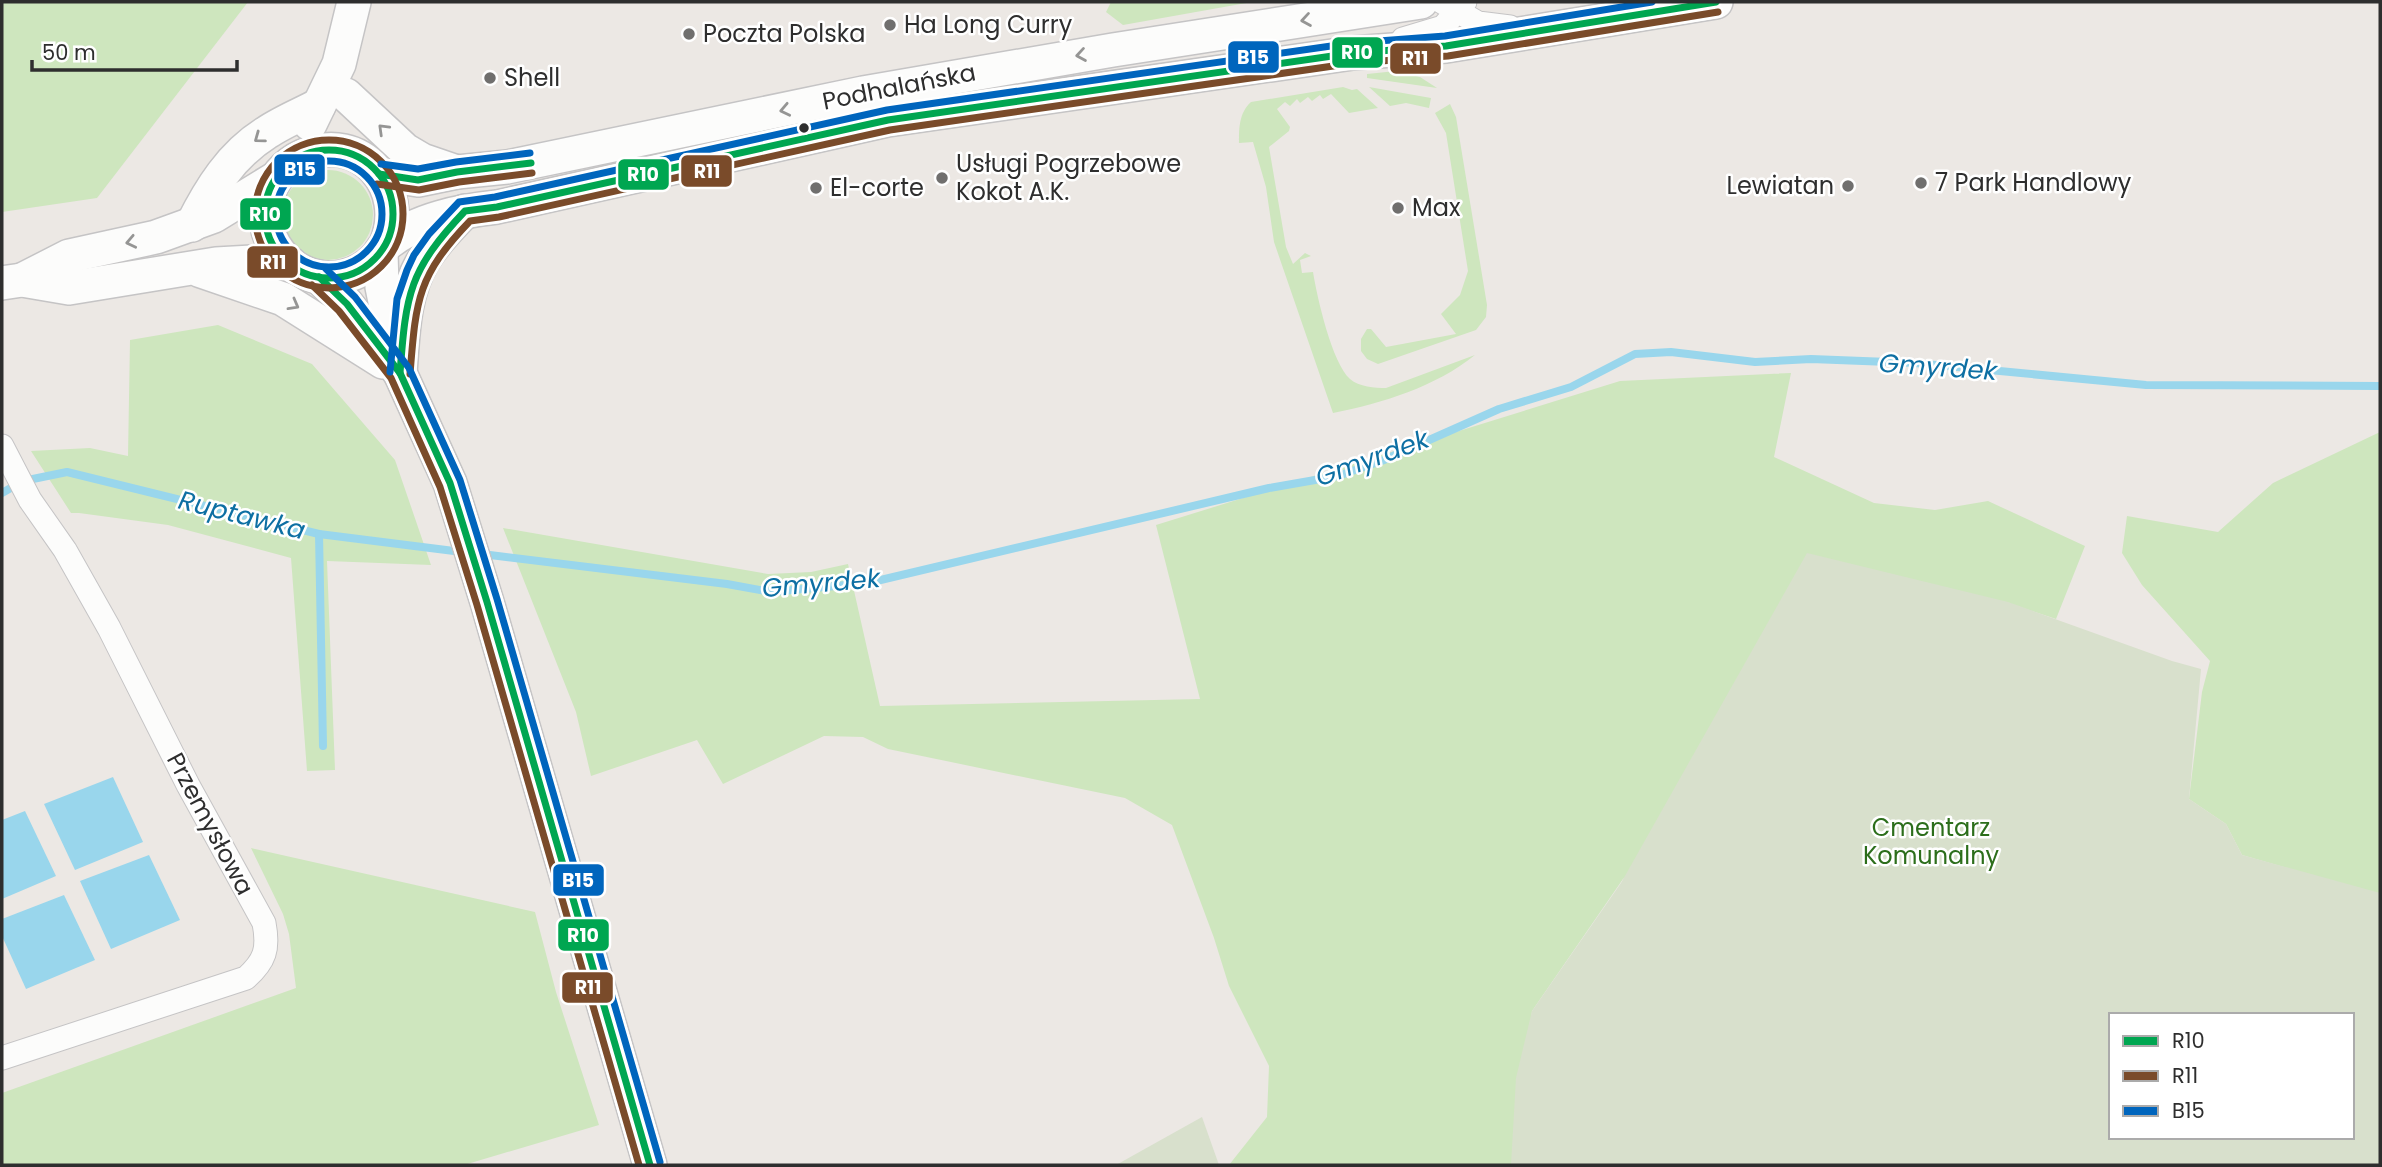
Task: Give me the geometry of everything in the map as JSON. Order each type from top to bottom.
[{"type":"street","points":[[354,2],[332,100],[267,200],[266,224],[274,246],[347,304],[400,373],[441,460],[487,602],[650,1165]]},
{"type":"street","name":"Podhalańska","points":[[370,166],[418,180],[457,172],[547,161],[863,93],[982,71],[1378,5],[1421,2]]},
{"type":"street","name":"Podhalańska","points":[[383,248],[430,221],[465,211],[497,207],[888,120],[1353,53],[1458,17],[1537,31],[1716,2]]},
{"type":"street","points":[[332,100],[422,160],[457,172]]},
{"type":"street","points":[[12,282],[69,288],[236,262],[305,271],[330,278],[353,273],[373,261],[383,248],[393,224],[393,202],[385,183],[370,166],[346,114],[332,100]]},
{"type":"street","points":[[192,225],[221,175],[249,146],[266,132],[332,100]]},
{"type":"street","points":[[12,282],[69,256],[156,237],[192,225],[235,205],[301,156],[337,150],[370,166]]},
{"type":"street","points":[[400,373],[404,327],[414,281],[422,262],[436,242],[465,211]]},
{"type":"street","points":[[383,248],[385,303],[400,373]]},
{"type":"street","points":[[193,267],[283,299],[400,373]]},
{"type":"street","name":"Przemysłowa","points":[[2,1058],[246,978],[260,965],[266,950],[267,936],[264,923],[188,785],[108,628],[65,550],[30,500],[7,456]]},
{"type":"green space","points":[[2,2],[248,2],[97,198],[2,212]]},
{"type":"green space","points":[[1111,2],[1252,2],[1123,25],[1106,12]]},
{"type":"green space","points":[[1396,71],[1420,77],[1437,88],[1367,78],[1367,74]]},
{"type":"green space","points":[[1343,87],[1357,89],[1378,108],[1349,113],[1331,94],[1323,99],[1320,95],[1312,101],[1308,97],[1300,103],[1297,99],[1290,106],[1285,102],[1277,109],[1290,127],[1289,131],[1269,147],[1286,247],[1293,264],[1305,253],[1311,256],[1300,260],[1302,273],[1313,272],[1322,313],[1337,359],[1343,371],[1354,382],[1386,388],[1475,355],[1426,385],[1371,404],[1333,413],[1274,242],[1266,187],[1253,142],[1239,143],[1239,132],[1242,116],[1251,102]]},
{"type":"green space","points":[[1369,87],[1431,98],[1429,108],[1406,103],[1390,106]]},
{"type":"green space","points":[[1450,104],[1456,117],[1487,305],[1486,317],[1476,330],[1378,364],[1367,359],[1361,351],[1361,339],[1367,329],[1371,329],[1386,347],[1456,334],[1441,314],[1460,295],[1468,271],[1446,133],[1435,113]]},
{"type":"green space","points":[[319,170],[337,170],[353,177],[366,190],[373,206],[373,224],[366,240],[353,253],[337,260],[319,260],[303,253],[290,240],[283,224],[283,206],[290,190],[303,177]]},
{"type":"green space","points":[[218,325],[312,364],[395,460],[431,565],[327,561],[335,770],[307,771],[291,558],[168,525],[71,513],[31,451],[90,448],[128,456],[130,340]]},
{"type":"green space","points":[[1791,373],[1774,457],[1874,503],[1935,510],[1988,501],[2085,546],[2056,619],[2002,601],[1623,879],[1532,1011],[1512,1165],[1229,1165],[1267,1117],[1269,1066],[1229,986],[1172,825],[1125,798],[888,749],[863,737],[824,736],[723,784],[697,740],[591,776],[576,712],[503,528],[768,574],[811,572],[848,564],[880,706],[1200,699],[1156,525],[1620,381]]},
{"type":"green space","points":[[2380,432],[2380,895],[2242,855],[2226,824],[2189,799],[2202,692],[2210,661],[2142,585],[2122,553],[2127,516],[2218,532],[2273,483]]},
{"type":"green space","name":"Cmentarz Komunalny","points":[[1807,553],[2008,602],[2201,669],[2189,799],[2226,824],[2242,855],[2380,893],[2380,1165],[1511,1165],[1516,1078],[1532,1011],[1621,883]]},
{"type":"green space","points":[[251,848],[535,912],[556,992],[599,1125],[464,1165],[2,1165],[2,1093],[296,988],[289,934],[283,914]]},
{"type":"green space","points":[[1202,1117],[1219,1165],[1116,1165]]},
{"type":"water","points":[[113,777],[143,842],[75,870],[44,804]]},
{"type":"water","points":[[25,811],[56,876],[2,899],[2,820]]},
{"type":"water","points":[[149,855],[180,920],[111,949],[80,881]]},
{"type":"water","points":[[64,895],[95,960],[26,989],[2,936],[2,919]]},
{"type":"waterway","name":"Gmyrdek","points":[[482,554],[727,584],[771,592],[868,583],[1269,488],[1338,476],[1384,460],[1499,409],[1571,387],[1635,354],[1671,352],[1755,362],[1811,359],[1915,363],[2146,385],[2380,386]]},
{"type":"waterway","name":"Ruptawka","points":[[2,493],[23,481],[67,472],[319,534],[462,552]]},
{"type":"waterway","name":"Ruptawka","points":[[319,534],[323,746]]},
{"type":"transit line","name":"B15","points":[[390,372],[397,299],[407,270],[429,234],[459,202],[495,197],[887,110],[1352,43],[1445,36],[1652,2]]},
{"type":"transit line","name":"R10","points":[[400,373],[408,302],[414,284],[432,250],[465,211],[497,207],[888,120],[1353,53],[1446,46],[1716,2]]},
{"type":"transit line","name":"R11","points":[[410,374],[414,327],[422,290],[439,258],[470,221],[499,217],[890,130],[1354,63],[1448,56],[1718,12]]},
{"type":"transit line","name":"R11","points":[[329,140],[357,145],[382,161],[398,186],[403,214],[398,242],[382,267],[357,283],[329,288],[301,283],[276,267],[260,242],[255,214],[260,186],[276,161],[301,145],[329,140]]},
{"type":"transit line","name":"R10","points":[[329,150],[353,155],[374,169],[388,190],[393,214],[388,238],[374,259],[353,273],[329,278],[305,273],[284,259],[270,238],[265,214],[270,190],[284,169],[305,155],[329,150]]},
{"type":"transit line","name":"B15","points":[[381,164],[418,169],[530,153]]},
{"type":"transit line","name":"B15","points":[[329,161],[349,165],[367,176],[378,194],[382,214],[378,234],[367,252],[349,263],[329,267],[309,263],[291,252],[280,234],[276,214],[280,194],[291,176],[309,165],[329,161]]},
{"type":"transit line","name":"R10","points":[[379,174],[418,180],[457,172],[531,163]]},
{"type":"transit line","name":"R11","points":[[377,184],[419,190],[532,173]]},
{"type":"transit line","name":"B15","points":[[326,269],[355,297],[409,368],[460,480],[660,1162]]},
{"type":"transit line","name":"R10","points":[[319,277],[347,304],[400,373],[450,483],[650,1165]]},
{"type":"transit line","name":"R11","points":[[312,285],[339,311],[391,378],[440,487],[477,605],[639,1165]]},
{"type":"place","name":"Ha Long Curry","points":[[890,25]]},
{"type":"place","name":"Poczta Polska","points":[[689,34]]},
{"type":"place","name":"Shell","points":[[490,78]]},
{"type":"place","name":"Usługi Pogrzebowe Kokot A.K.","points":[[942,178]]},
{"type":"place","name":"7 Park Handlowy","points":[[1921,183]]},
{"type":"place","name":"Lewiatan","points":[[1848,186]]},
{"type":"place","name":"El-corte","points":[[816,188]]},
{"type":"place","name":"Max","points":[[1398,208]]}]
